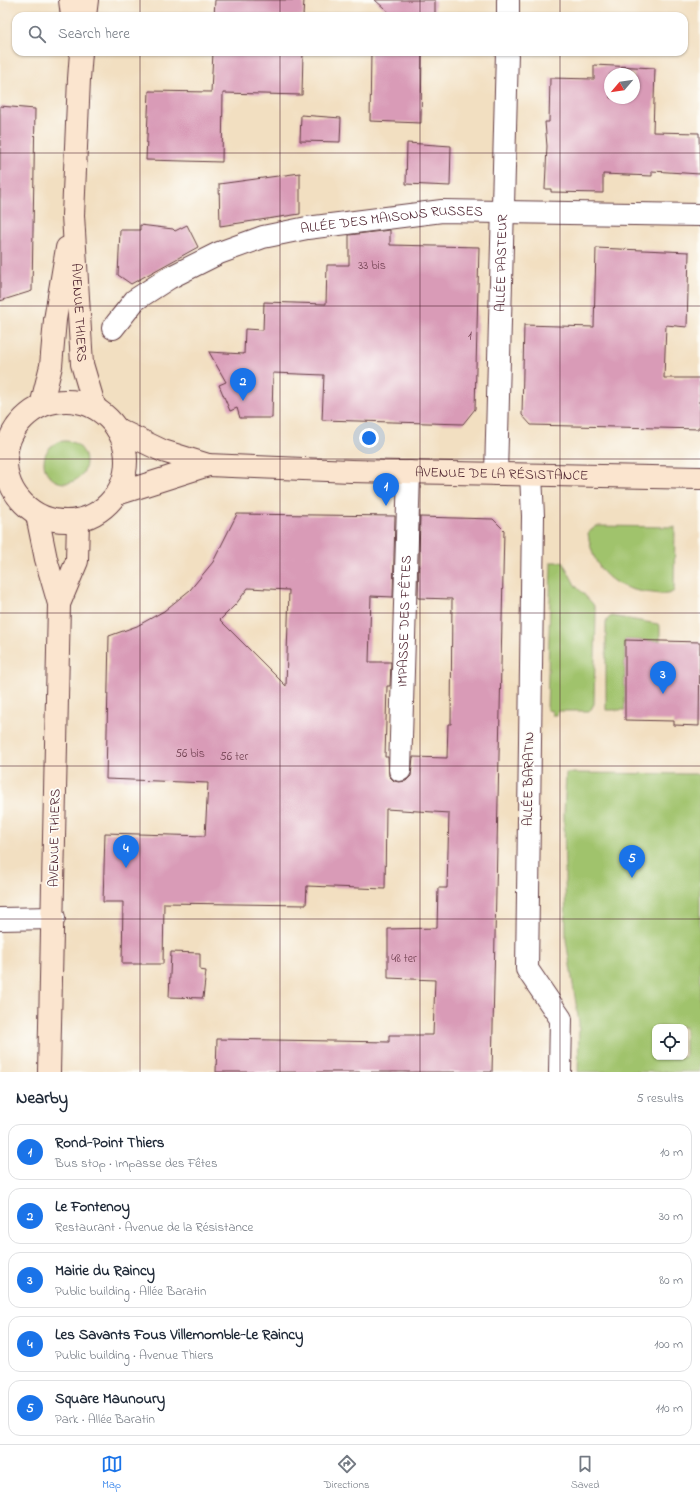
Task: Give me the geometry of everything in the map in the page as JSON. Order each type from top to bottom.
[{"type":"main road","points":[[70,0],[72,12]]},
{"type":"main road","points":[[86,12],[87,0]]},
{"type":"main road","name":"AVENUE THIERS","points":[[76,56],[79,79]]},
{"type":"main road","name":"AVENUE THIERS","points":[[82,56],[79,79],[73,215],[82,364],[95,408]]},
{"type":"main road","name":"AVENUE THIERS","points":[[41,406],[51,366],[55,320],[73,215]]},
{"type":"main road","points":[[59,401],[78,402],[95,408],[107,417],[117,429],[124,444],[127,461],[124,478],[117,494],[107,506],[94,515],[78,520],[58,521],[38,514],[23,504],[6,487],[6,458],[9,442],[8,430],[41,406],[59,401]]},
{"type":"main road","name":"AVENUE DE LA RÉSISTANCE","points":[[117,429],[163,451],[208,465],[351,471],[700,478]]},
{"type":"main road","name":"AVENUE DE LA RÉSISTANCE","points":[[117,494],[208,465]]},
{"type":"main road","name":"AVENUE THIERS","points":[[38,514],[46,559],[59,604],[50,1072]]},
{"type":"main road","name":"AVENUE THIERS","points":[[59,604],[78,561],[78,520]]},
{"type":"street","points":[[508,0],[508,12]]},
{"type":"street","name":"ALLÉE PASTEUR","points":[[496,474],[507,56]]},
{"type":"street","name":"ALLÉE DES MAISONS RUSSES","points":[[113,328],[135,300],[169,278],[219,253],[263,237],[308,228],[442,211],[700,214]]},
{"type":"street","name":"IMPASSE DES FÊTES","points":[[400,770],[409,472]]},
{"type":"street","name":"ALLÉE BARATIN","points":[[531,475],[533,516],[527,969],[561,1019],[560,1072]]},
{"type":"street","points":[[0,919],[54,918]]},
{"type":"green space","points":[[61,441],[69,441],[80,447],[86,458],[86,466],[80,477],[69,483],[61,483],[50,477],[44,466],[44,458],[50,447]]},
{"type":"green space","points":[[596,526],[675,527],[674,591],[669,594],[664,594],[639,591],[627,588],[608,576],[600,568],[591,547],[588,533]]},
{"type":"green space","points":[[551,562],[563,562],[575,585],[593,604],[596,612],[594,704],[590,711],[558,711],[557,715],[552,715],[552,711],[547,710]]},
{"type":"green space","points":[[611,616],[658,624],[660,627],[660,641],[625,640],[625,710],[606,710],[606,621]]},
{"type":"green space","points":[[566,773],[700,774],[700,1072],[578,1072],[579,1023],[566,940],[564,815]]},
{"type":"building","points":[[215,0],[304,0],[303,12],[214,12]]},
{"type":"building","points":[[375,0],[435,0],[435,12],[388,12]]},
{"type":"building","points":[[213,56],[303,56],[302,95],[223,93],[222,162],[146,160],[149,91],[211,92]]},
{"type":"building","points":[[371,56],[422,56],[421,123],[370,121]]},
{"type":"building","points":[[594,65],[655,68],[653,132],[699,133],[700,174],[652,171],[652,176],[603,174],[603,193],[551,192],[551,189],[545,189],[547,146],[545,122],[549,122],[550,78],[594,79]]},
{"type":"building","points":[[0,106],[35,109],[32,291],[0,301]]},
{"type":"building","points":[[301,115],[341,118],[340,142],[300,141]]},
{"type":"building","points":[[407,143],[451,146],[450,186],[406,184]]},
{"type":"building","points":[[300,173],[300,214],[220,226],[219,184]]},
{"type":"building","points":[[140,225],[173,229],[175,231],[187,225],[198,247],[131,284],[118,275],[120,230],[140,230]]},
{"type":"building","points":[[390,230],[390,245],[479,247],[475,409],[463,424],[322,420],[324,375],[273,373],[272,418],[240,418],[237,408],[230,411],[219,385],[226,382],[209,352],[244,354],[245,329],[263,330],[264,302],[326,304],[327,265],[349,265],[349,235]]},
{"type":"building","points":[[596,248],[689,252],[687,327],[666,325],[664,378],[700,378],[700,429],[531,425],[522,415],[524,325],[594,327]]},
{"type":"building","points":[[237,514],[395,516],[393,597],[371,596],[369,662],[391,662],[390,686],[387,686],[385,757],[388,757],[389,776],[394,781],[399,782],[406,781],[411,776],[413,757],[447,758],[448,724],[451,724],[452,599],[418,598],[420,517],[493,519],[504,530],[492,1072],[216,1072],[217,1039],[389,1042],[389,1035],[433,1035],[435,980],[388,978],[388,929],[437,928],[438,888],[447,888],[449,813],[386,809],[385,889],[307,886],[306,905],[164,903],[163,964],[122,964],[123,902],[103,902],[105,833],[205,836],[208,783],[106,779],[109,636],[137,626],[164,611],[190,590],[213,562]],"holes":[[[248,588],[289,590],[286,686],[220,620],[236,604]]]},
{"type":"building","points":[[625,640],[700,642],[699,726],[674,725],[674,721],[625,720]]},
{"type":"building","points":[[171,952],[200,953],[200,970],[206,971],[203,998],[169,997]]},
{"type":"place","name":"Le Fontenoy","points":[[243,401]]},
{"type":"place","name":"Rond-Point Thiers","points":[[386,506]]},
{"type":"place","name":"Mairie du Raincy","points":[[663,694]]},
{"type":"place","name":"Les Savants Fous Villemomble-Le Raincy","points":[[126,868]]},
{"type":"place","name":"Square Maunoury","points":[[632,878]]}]
